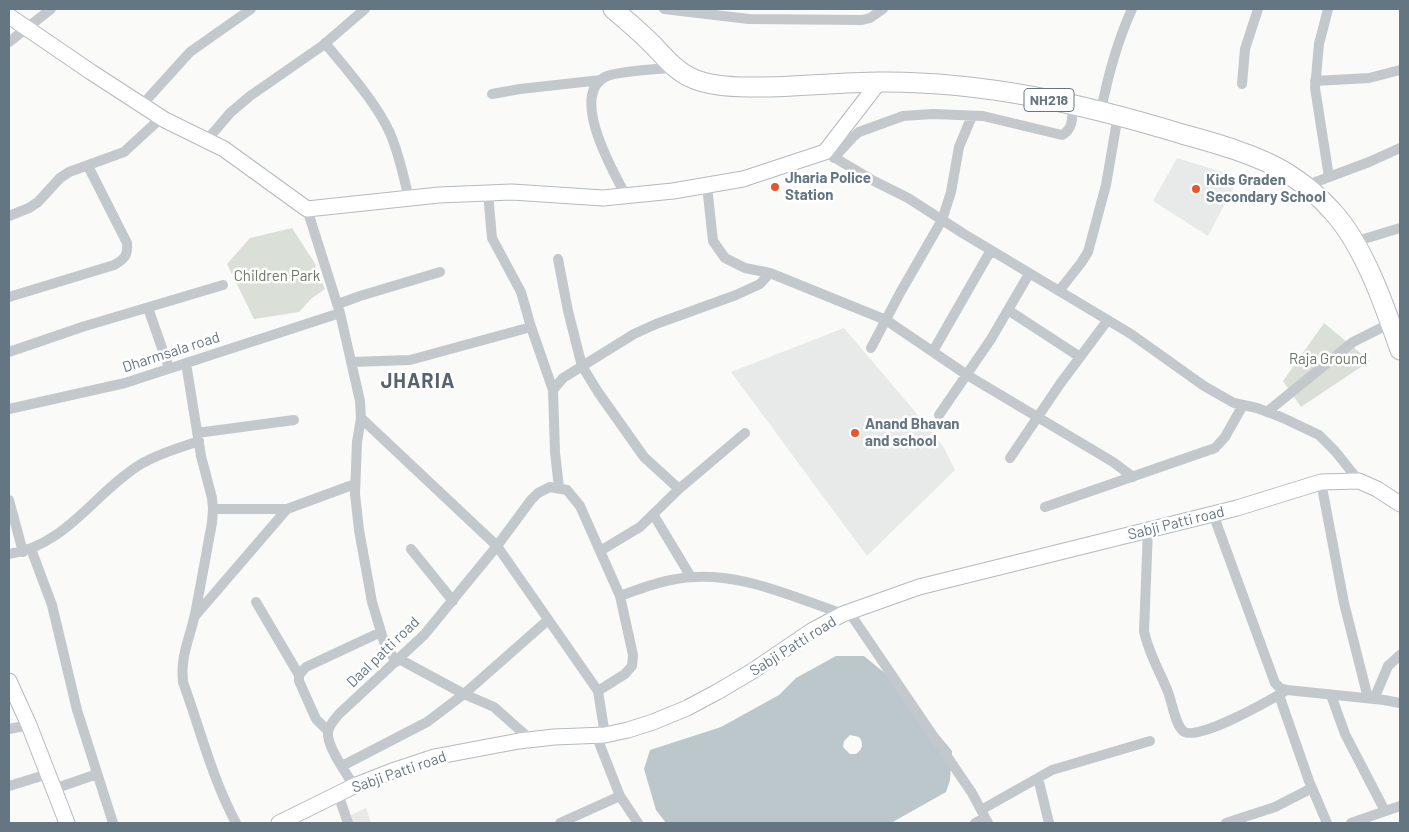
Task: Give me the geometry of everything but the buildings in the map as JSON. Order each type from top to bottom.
[{"type":"highway","name":"NH218","points":[[616,9],[674,68],[692,79],[714,85],[782,88],[878,82],[927,83],[977,88],[1073,104],[1109,113],[1219,145],[1257,159],[1285,172],[1305,186],[1334,213],[1354,242],[1369,271],[1400,350]]},
{"type":"main road","points":[[9,16],[161,118],[224,149],[307,209],[440,194],[512,192],[603,198],[707,186],[743,179],[829,155],[878,82]]},
{"type":"main road","name":"Sabji Patti road","points":[[279,823],[354,786],[434,757],[491,745],[554,737],[600,735],[628,730],[687,708],[751,672],[790,645],[846,613],[919,587],[1213,514],[1321,482],[1358,481],[1377,489],[1400,504]]},
{"type":"main road","points":[[9,681],[29,725],[68,823]]},
{"type":"street","points":[[9,42],[52,9]]},
{"type":"street","points":[[142,105],[190,52],[251,9]]},
{"type":"street","points":[[207,140],[230,113],[250,96],[326,43],[365,9]]},
{"type":"street","points":[[664,9],[862,20],[870,18],[883,9]]},
{"type":"street","points":[[1058,291],[1081,264],[1088,252],[1106,185],[1109,113],[1108,78],[1117,46],[1132,9]]},
{"type":"street","points":[[1242,84],[1245,49],[1258,9]]},
{"type":"street","points":[[1328,9],[1319,44],[1315,81],[1316,100],[1330,177]]},
{"type":"street","points":[[326,43],[377,110],[389,129],[397,152],[408,198]]},
{"type":"street","points":[[492,94],[601,80],[614,75],[674,68]]},
{"type":"street","points":[[1315,81],[1369,78],[1400,70]]},
{"type":"street","points":[[601,80],[592,96],[596,135],[626,196]]},
{"type":"street","points":[[1073,104],[1070,128],[1062,135],[999,119],[972,116],[903,116],[859,132],[829,155],[908,198],[1029,274],[1131,334],[1204,386],[1234,402],[1267,412],[1318,435],[1335,451],[1358,481]]},
{"type":"street","points":[[872,348],[942,220],[951,192],[959,147],[972,116]]},
{"type":"street","points":[[9,216],[38,202],[60,178],[69,172],[124,152],[161,118]]},
{"type":"street","points":[[1305,186],[1400,148]]},
{"type":"street","points":[[9,297],[114,265],[126,256],[127,243],[88,166]]},
{"type":"street","points":[[707,186],[713,241],[726,258],[745,268],[770,273],[886,320],[967,375],[1113,462],[1133,477]]},
{"type":"street","points":[[488,193],[492,238],[521,292],[530,327],[553,390],[555,452],[559,488],[567,490],[580,506],[620,596],[633,655],[632,666],[625,674],[598,691]]},
{"type":"street","points":[[307,209],[339,308],[360,402],[361,418],[357,442],[355,484],[358,521],[366,576],[381,632],[398,660],[464,694],[494,707],[531,740]]},
{"type":"street","points":[[1354,242],[1400,228]]},
{"type":"street","points":[[936,346],[990,250]]},
{"type":"street","points":[[558,259],[568,311],[582,366],[644,457],[679,489]]},
{"type":"street","name":"Dharmsala road","points":[[9,410],[125,383],[339,308],[360,296],[440,272]]},
{"type":"street","points":[[553,390],[563,378],[641,330],[736,296],[760,284],[770,273]]},
{"type":"street","points":[[940,415],[1029,274]]},
{"type":"street","points":[[9,352],[223,286]]},
{"type":"street","points":[[148,308],[169,368]]},
{"type":"street","points":[[1008,310],[1080,357]]},
{"type":"street","points":[[1010,458],[1037,417],[1107,321]]},
{"type":"street","points":[[1267,412],[1353,342],[1391,324]]},
{"type":"street","points":[[352,362],[410,360],[530,327]]},
{"type":"street","points":[[186,363],[198,437],[213,509],[194,616],[182,668],[184,682],[220,792],[236,823]]},
{"type":"street","points":[[1045,508],[1214,448],[1225,437],[1243,404]]},
{"type":"street","points":[[361,418],[497,546],[598,691],[600,735],[620,796],[638,823]]},
{"type":"street","points":[[9,554],[27,550],[48,541],[65,529],[141,464],[161,454],[198,437],[294,420]]},
{"type":"street","points":[[600,551],[640,527],[679,489],[746,434]]},
{"type":"street","points":[[1321,482],[1344,603],[1371,699]]},
{"type":"street","points":[[213,509],[287,509],[355,484]]},
{"type":"street","name":"Daal patti road","points":[[328,731],[339,714],[424,635],[538,493],[550,487],[559,488]]},
{"type":"street","points":[[9,500],[27,550],[52,605],[71,686],[113,823]]},
{"type":"street","points":[[194,616],[287,509]]},
{"type":"street","points":[[653,514],[691,577]]},
{"type":"street","points":[[1213,514],[1271,676],[1283,692],[1312,788],[1327,823]]},
{"type":"street","points":[[1148,530],[1144,631],[1146,642],[1184,732],[1189,734],[1200,732],[1260,706],[1283,692],[1331,694],[1400,703]]},
{"type":"street","points":[[411,548],[452,601]]},
{"type":"street","points":[[620,596],[672,580],[715,576],[739,579],[846,613],[972,793],[985,817]]},
{"type":"street","points":[[256,602],[299,675],[299,680],[316,719],[328,731],[333,751],[354,786]]},
{"type":"street","points":[[342,766],[415,729],[464,694],[548,620]]},
{"type":"street","points":[[299,675],[306,667],[381,632]]},
{"type":"street","points":[[1371,699],[1388,666],[1400,655]]},
{"type":"street","points":[[1331,694],[1345,734],[1385,811]]},
{"type":"street","points":[[9,729],[29,725]]},
{"type":"street","points":[[975,823],[1052,770],[1150,741]]},
{"type":"street","points":[[9,786],[48,774]]},
{"type":"street","points":[[54,789],[97,774]]},
{"type":"street","points":[[1038,778],[1049,823]]},
{"type":"street","points":[[1226,823],[1275,806],[1312,788]]},
{"type":"street","points":[[338,794],[348,823]]},
{"type":"street","points":[[560,823],[620,796]]},
{"type":"street","points":[[1351,823],[1400,806]]},
{"type":"shaded area","name":"Kids Graden Secondary School","points":[[1177,158],[1239,177],[1208,236],[1153,201]]},
{"type":"shaded area","name":"Anand Bhavan and school","points":[[844,328],[943,446],[955,470],[867,556],[731,372]]},
{"type":"shaded area","points":[[836,656],[864,656],[892,679],[952,751],[950,780],[946,792],[891,823],[666,823],[656,810],[644,769],[650,750],[721,727],[779,695],[796,678]],"holes":[[[850,735],[859,737],[862,741],[861,748],[856,754],[850,754],[843,747],[844,741]]]},
{"type":"shaded area","points":[[366,808],[371,823],[344,823],[343,819]]},
{"type":"green space","name":"Children Park","points":[[292,228],[314,262],[325,289],[311,299],[299,312],[254,319],[227,264],[250,238]]},
{"type":"green space","name":"Raja Ground","points":[[1324,323],[1370,361],[1301,407],[1283,381]]},
{"type":"place","name":"Jharia Police Station","points":[[775,187]]},
{"type":"place","name":"Kids Graden Secondary School","points":[[1196,189]]},
{"type":"place","name":"Anand Bhavan and school","points":[[855,433]]},
{"type":"district","name":"JHARIA","points":[[418,381]]}]
